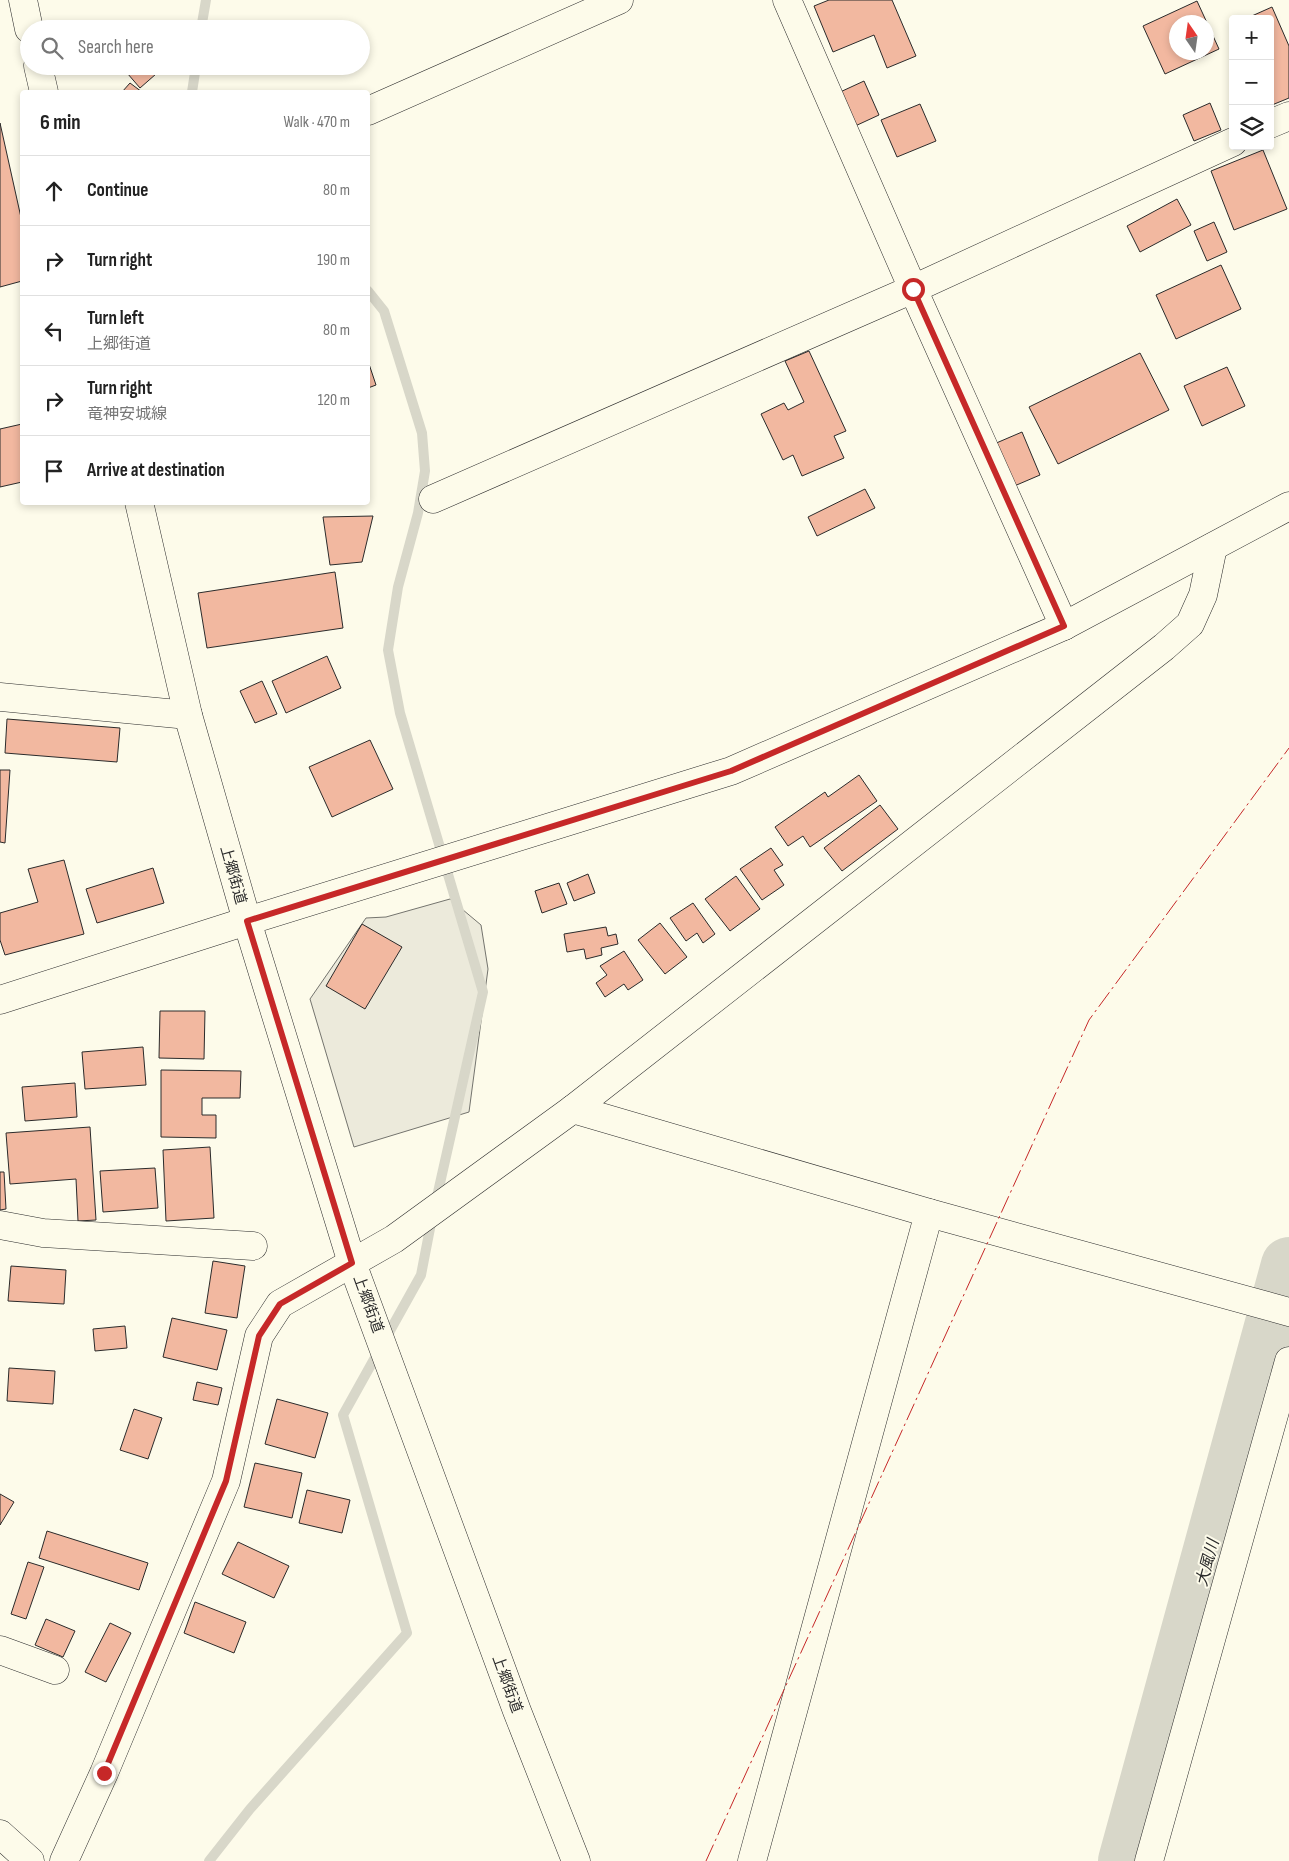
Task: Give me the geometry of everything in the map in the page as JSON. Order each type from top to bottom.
[{"type":"street","points":[[370,111],[619,0]]},
{"type":"street","points":[[787,0],[913,289],[1064,626]]},
{"type":"street","points":[[40,75],[44,90]]},
{"type":"street","points":[[1274,122],[1289,116]]},
{"type":"street","points":[[433,499],[913,289],[1229,144]]},
{"type":"street","name":"上郷街道","points":[[140,505],[188,715],[247,921],[352,1263],[517,1710],[576,1861]]},
{"type":"street","points":[[0,1000],[247,921],[731,771],[1064,626],[1289,506]]},
{"type":"street","points":[[64,1861],[108,1764],[226,1481],[259,1336],[280,1304],[394,1239],[573,1109],[1164,647],[1190,624],[1203,595],[1213,547]]},
{"type":"street","points":[[0,698],[188,715]]},
{"type":"street","points":[[573,1109],[929,1213],[1289,1312]]},
{"type":"street","points":[[752,1861],[929,1213]]},
{"type":"street","points":[[0,1225],[42,1233],[253,1246]]},
{"type":"street","points":[[1149,1861],[1289,1361]]},
{"type":"street","points":[[0,1650],[55,1670]]},
{"type":"street","points":[[0,1834],[30,1861]]},
{"type":"shaded area","points":[[450,899],[481,925],[488,969],[469,1112],[354,1147],[310,999],[366,918],[386,917]]},
{"type":"building","points":[[829,0],[892,0],[916,56],[887,68],[874,35],[833,52],[814,6]]},
{"type":"building","points":[[1197,1],[1203,15],[1169,15],[1169,60],[1195,60],[1165,74],[1143,26]]},
{"type":"building","points":[[1272,7],[1289,46],[1289,98],[1274,104],[1274,15],[1254,15]]},
{"type":"building","points":[[1214,38],[1219,49],[1214,51]]},
{"type":"building","points":[[129,75],[155,75],[140,88]]},
{"type":"building","points":[[864,81],[879,115],[853,127],[838,93]]},
{"type":"building","points":[[130,83],[139,90],[124,90]]},
{"type":"building","points":[[1210,103],[1221,130],[1194,141],[1183,115]]},
{"type":"building","points":[[920,104],[936,141],[897,157],[881,120]]},
{"type":"building","points":[[0,123],[20,213],[20,282],[0,287]]},
{"type":"building","points":[[1263,150],[1287,209],[1234,230],[1211,171]]},
{"type":"building","points":[[1177,199],[1191,225],[1140,252],[1127,226]]},
{"type":"building","points":[[1214,222],[1227,252],[1207,261],[1194,231]]},
{"type":"building","points":[[1221,265],[1241,309],[1176,339],[1156,295]]},
{"type":"building","points":[[809,351],[846,431],[834,436],[844,458],[802,476],[793,455],[783,460],[761,414],[784,403],[788,410],[804,402],[785,361]]},
{"type":"building","points":[[1140,353],[1169,410],[1058,464],[1029,407]]},
{"type":"building","points":[[370,367],[376,385],[370,387]]},
{"type":"building","points":[[1227,367],[1245,406],[1202,426],[1184,386]]},
{"type":"building","points":[[20,424],[20,482],[0,487],[0,429]]},
{"type":"building","points":[[1022,432],[1040,475],[1012,487],[994,444]]},
{"type":"building","points":[[865,489],[875,508],[817,536],[808,517]]},
{"type":"building","points":[[373,516],[362,562],[330,565],[323,517]]},
{"type":"building","points":[[335,572],[343,628],[207,648],[198,593]]},
{"type":"building","points":[[327,656],[341,688],[286,713],[272,681]]},
{"type":"building","points":[[262,681],[277,714],[255,723],[240,691]]},
{"type":"building","points":[[7,719],[120,728],[117,762],[5,753]]},
{"type":"building","points":[[370,740],[393,789],[332,817],[309,767]]},
{"type":"building","points":[[0,770],[10,770],[5,843],[0,842]]},
{"type":"building","points":[[859,775],[877,801],[810,847],[803,836],[788,846],[775,827],[825,792],[828,797]]},
{"type":"building","points":[[880,805],[898,829],[842,871],[824,848]]},
{"type":"building","points":[[771,848],[783,865],[774,870],[784,885],[762,900],[740,869]]},
{"type":"building","points":[[64,860],[84,934],[5,955],[0,940],[0,913],[38,902],[28,869]]},
{"type":"building","points":[[153,868],[164,903],[97,923],[86,889]]},
{"type":"building","points":[[588,874],[595,893],[574,901],[567,883]]},
{"type":"building","points":[[736,876],[760,909],[730,931],[705,899]]},
{"type":"building","points":[[559,883],[567,904],[542,913],[535,891]]},
{"type":"building","points":[[693,903],[715,934],[703,943],[697,933],[686,941],[670,918]]},
{"type":"building","points":[[660,923],[687,957],[665,974],[638,940]]},
{"type":"building","points":[[362,924],[402,947],[365,1009],[326,986]]},
{"type":"building","points":[[606,927],[608,936],[616,934],[618,944],[601,948],[602,955],[586,959],[584,949],[567,952],[564,934]]},
{"type":"building","points":[[624,951],[643,980],[628,990],[624,984],[605,997],[596,983],[607,975],[600,966]]},
{"type":"building","points":[[160,1011],[205,1011],[204,1059],[159,1058]]},
{"type":"building","points":[[143,1047],[146,1085],[85,1089],[82,1052]]},
{"type":"building","points":[[161,1070],[241,1071],[240,1098],[202,1098],[202,1115],[216,1115],[216,1138],[161,1137]]},
{"type":"building","points":[[75,1083],[77,1117],[25,1121],[22,1087]]},
{"type":"building","points":[[90,1127],[96,1220],[78,1221],[76,1179],[10,1184],[6,1133]]},
{"type":"building","points":[[210,1147],[214,1218],[166,1221],[163,1150]]},
{"type":"building","points":[[155,1168],[158,1208],[103,1212],[100,1171]]},
{"type":"building","points":[[0,1172],[4,1172],[6,1209],[0,1210]]},
{"type":"building","points":[[213,1261],[245,1266],[237,1318],[205,1313]]},
{"type":"building","points":[[11,1266],[66,1270],[64,1304],[8,1301]]},
{"type":"building","points":[[172,1318],[227,1330],[217,1370],[163,1357]]},
{"type":"building","points":[[125,1326],[127,1348],[95,1351],[93,1329]]},
{"type":"building","points":[[9,1368],[55,1371],[53,1404],[7,1401]]},
{"type":"building","points":[[197,1382],[222,1388],[218,1405],[193,1400]]},
{"type":"building","points":[[277,1399],[328,1413],[315,1458],[265,1444]]},
{"type":"building","points":[[134,1409],[162,1418],[148,1459],[120,1450]]},
{"type":"building","points":[[255,1463],[302,1473],[292,1518],[244,1507]]},
{"type":"building","points":[[307,1490],[350,1500],[342,1533],[299,1523]]},
{"type":"building","points":[[0,1494],[14,1502],[0,1525]]},
{"type":"building","points":[[47,1531],[148,1563],[139,1590],[39,1558]]},
{"type":"building","points":[[238,1542],[289,1566],[274,1598],[222,1574]]},
{"type":"building","points":[[28,1562],[44,1567],[26,1619],[11,1614]]},
{"type":"building","points":[[195,1602],[246,1622],[234,1653],[184,1633]]},
{"type":"building","points":[[46,1619],[75,1631],[63,1657],[35,1645]]},
{"type":"building","points":[[110,1623],[131,1633],[106,1682],[85,1672]]},
{"type":"waterway","points":[[203,20],[206,0]]},
{"type":"waterway","points":[[192,90],[195,75]]},
{"type":"waterway","points":[[370,294],[384,311],[422,433],[425,471],[418,513],[398,587],[388,650],[400,713],[483,992],[436,1201]]},
{"type":"waterway","points":[[209,1861],[250,1809],[407,1633],[343,1415],[421,1275],[432,1218]]},
{"type":"waterway","name":"大風川","points":[[1126,1861],[1289,1265]]},
{"type":"power","points":[[706,1861],[1089,1020],[1289,748]]},
{"type":"route","points":[[104,1773],[226,1481],[259,1336],[280,1304],[352,1263],[247,921],[731,771],[1064,626],[913,289]]}]
